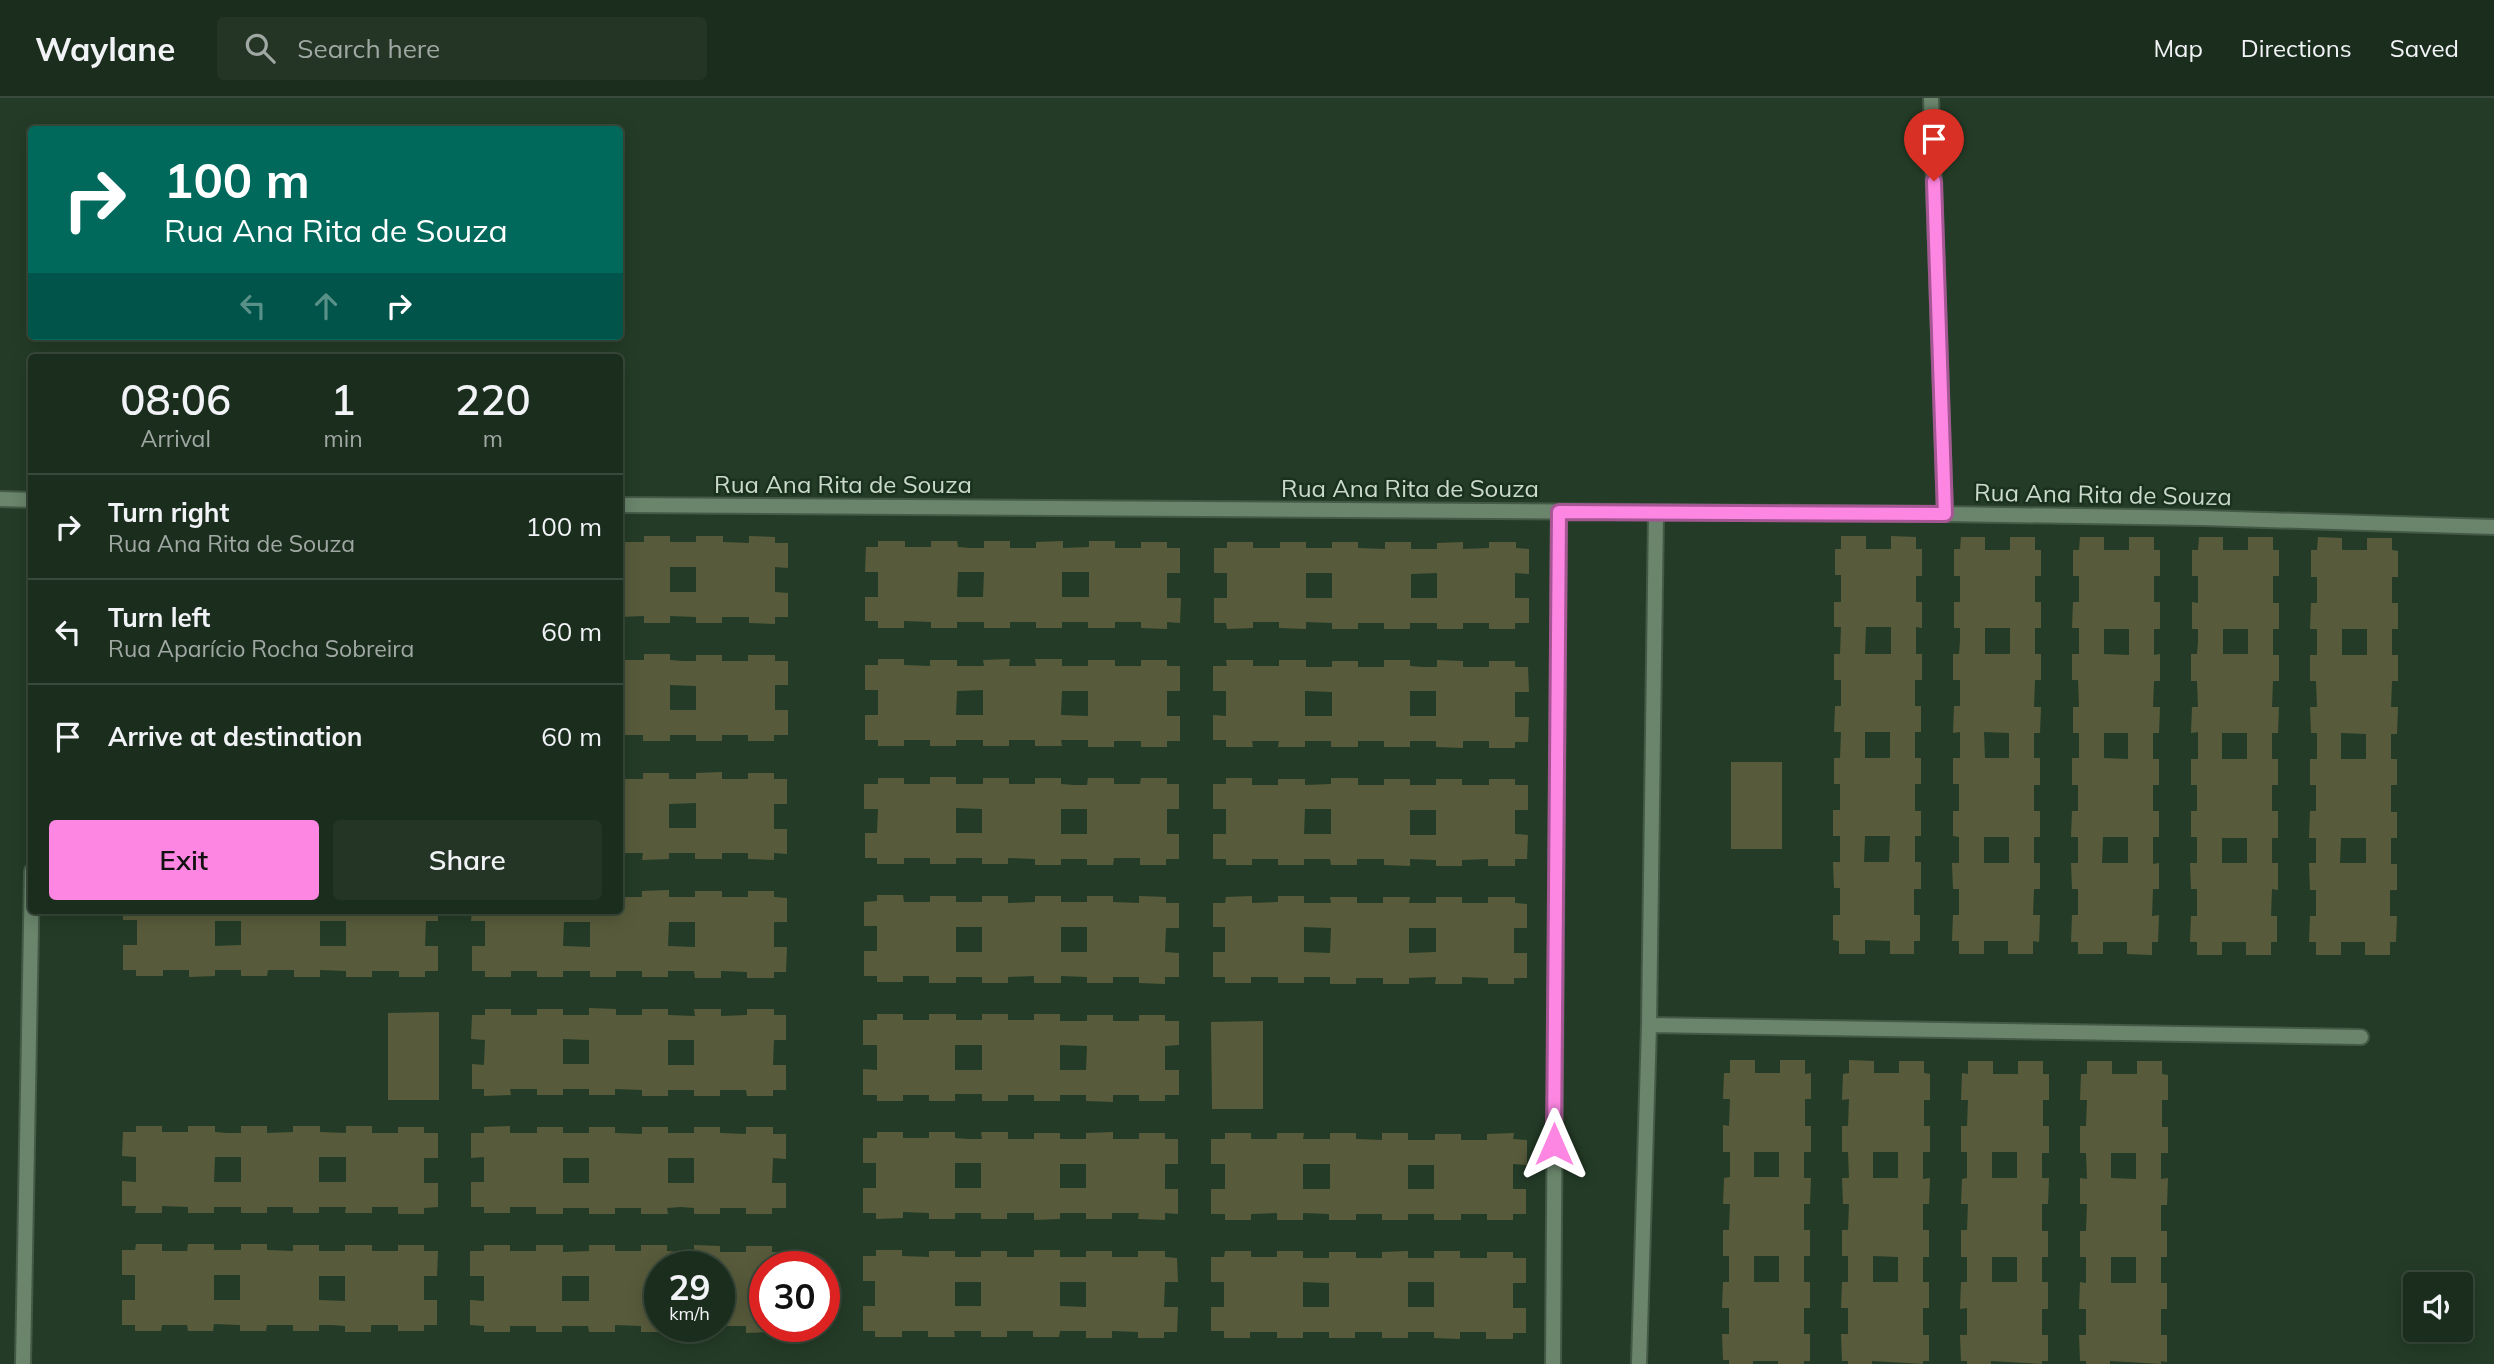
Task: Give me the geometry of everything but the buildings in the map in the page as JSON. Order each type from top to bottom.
[{"type":"street","points":[[1931,98],[1945,514]]},
{"type":"street","points":[[0,499],[28,500]]},
{"type":"street","name":"Rua Ana Rita de Souza","points":[[623,505],[1945,514],[2203,518],[2494,527]]},
{"type":"street","points":[[1553,1364],[1559,512]]},
{"type":"street","points":[[1639,1364],[1649,1025],[1656,513]]},
{"type":"street","points":[[23,1364],[31,914]]},
{"type":"street","points":[[1649,1025],[2361,1037]]},
{"type":"route","points":[[1554,1144],[1559,512],[1945,514],[1934,181]]}]
